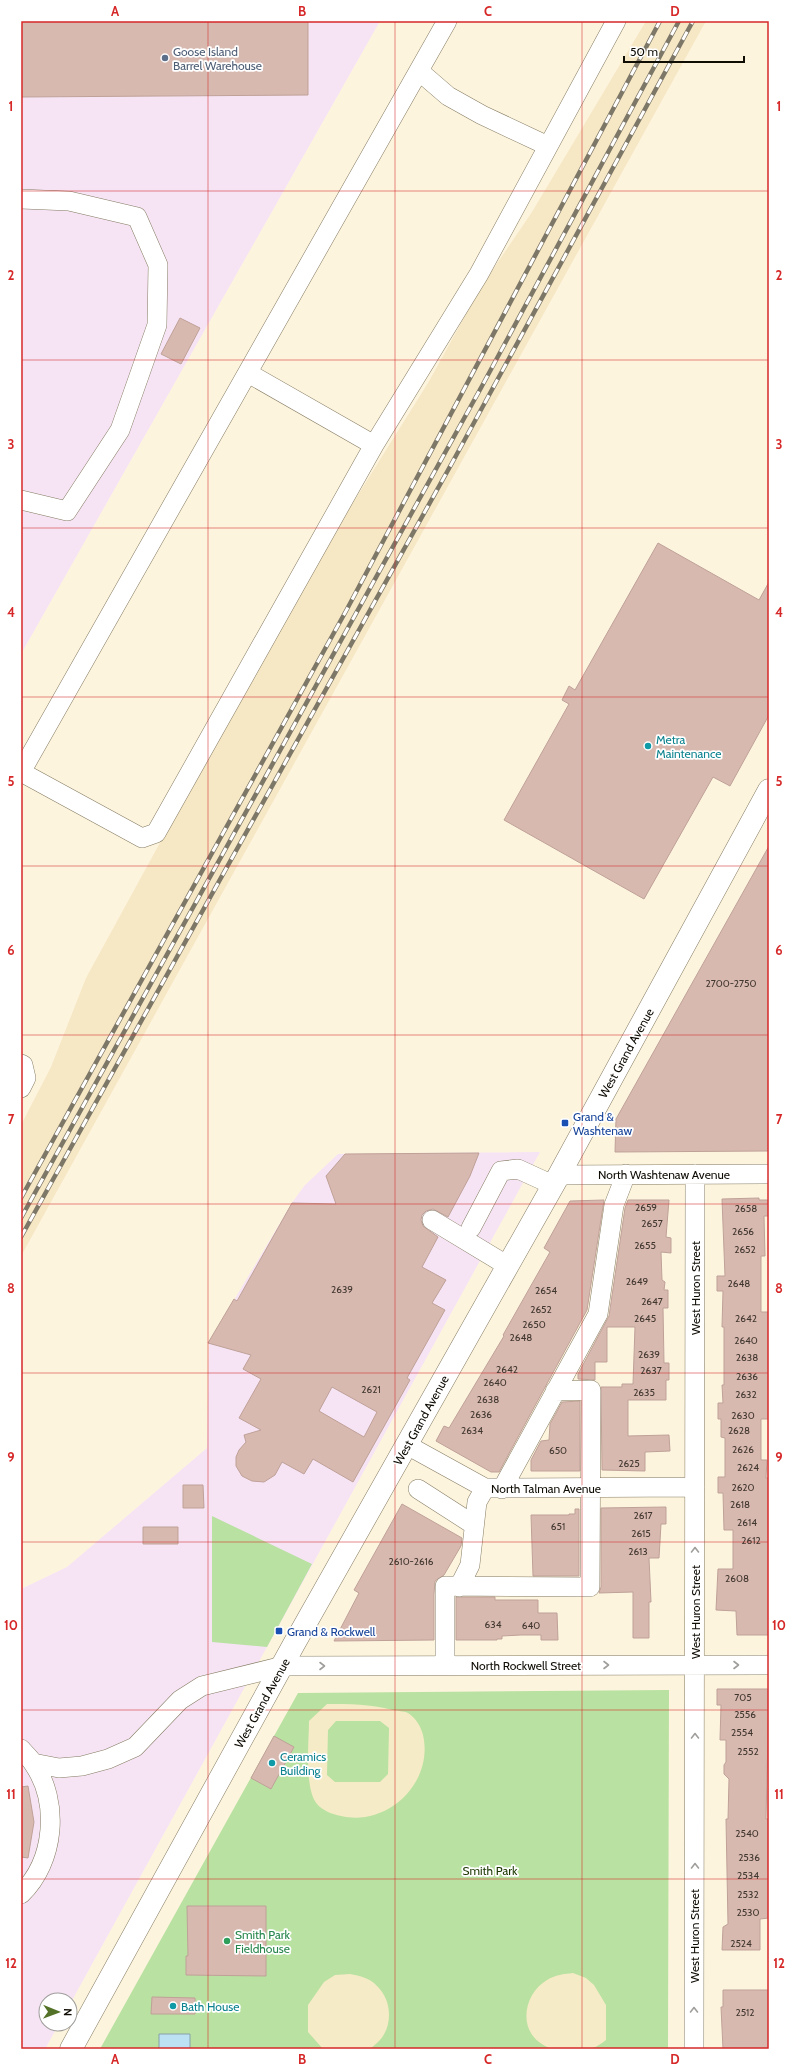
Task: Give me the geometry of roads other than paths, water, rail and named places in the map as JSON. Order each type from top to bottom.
[{"type":"main road","name":"West Grand Avenue","points":[[71,2049],[283,1666],[556,1180],[769,790]]},
{"type":"street","points":[[447,21],[21,772],[142,838],[156,833],[374,445],[479,274],[616,21]]},
{"type":"street","points":[[419,71],[448,96],[482,115],[548,146]]},
{"type":"street","points":[[21,199],[69,200],[137,217],[158,265],[157,325],[120,430],[67,511],[21,500]]},
{"type":"street","points":[[248,373],[374,445]]},
{"type":"street","points":[[21,1064],[23,1065],[26,1078],[21,1088]]},
{"type":"street","points":[[471,1228],[502,1171],[518,1168],[556,1180]]},
{"type":"street","points":[[459,1587],[470,1565],[477,1502],[493,1488],[555,1391],[598,1314],[614,1205],[626,1174]]},
{"type":"street","name":"North Washtenaw Avenue","points":[[556,1180],[626,1174],[769,1174]]},
{"type":"street","name":"West Huron Street","points":[[694,2049],[695,1174]]},
{"type":"street","points":[[432,1220],[508,1266]]},
{"type":"street","points":[[445,1665],[444,1586],[590,1587],[591,1390],[555,1391]]},
{"type":"street","name":"North Talman Avenue","points":[[407,1444],[493,1488],[695,1487]]},
{"type":"street","points":[[418,1489],[474,1525]]},
{"type":"street","name":"North Rockwell Street","points":[[33,1763],[58,1768],[82,1766],[108,1759],[135,1747],[180,1700],[202,1686],[283,1666],[769,1665]]},
{"type":"street","points":[[21,1749],[33,1763],[46,1788],[51,1816],[49,1844],[39,1870],[21,1894]]},
{"type":"water","points":[[159,2034],[190,2034],[190,2049],[159,2049]]},
{"type":"railway","points":[[21,1198],[346,611],[660,21]]},
{"type":"railway","points":[[21,1218],[482,386],[679,21]]},
{"type":"railway","points":[[21,1237],[452,463],[693,21]]},
{"type":"place","name":"Goose Island Barrel Warehouse","points":[[165,58]]},
{"type":"place","name":"Metra Maintenance","points":[[648,746]]},
{"type":"place","name":"Grand & Washtenaw","points":[[565,1123]]},
{"type":"place","name":"Grand & Rockwell","points":[[279,1631]]},
{"type":"place","name":"Ceramics Building","points":[[272,1763]]},
{"type":"place","name":"Smith Park Fieldhouse","points":[[227,1941]]},
{"type":"place","name":"Bath House","points":[[173,2006]]},
{"type":"park label","name":"Smith Park","points":[[490,1870]]}]
